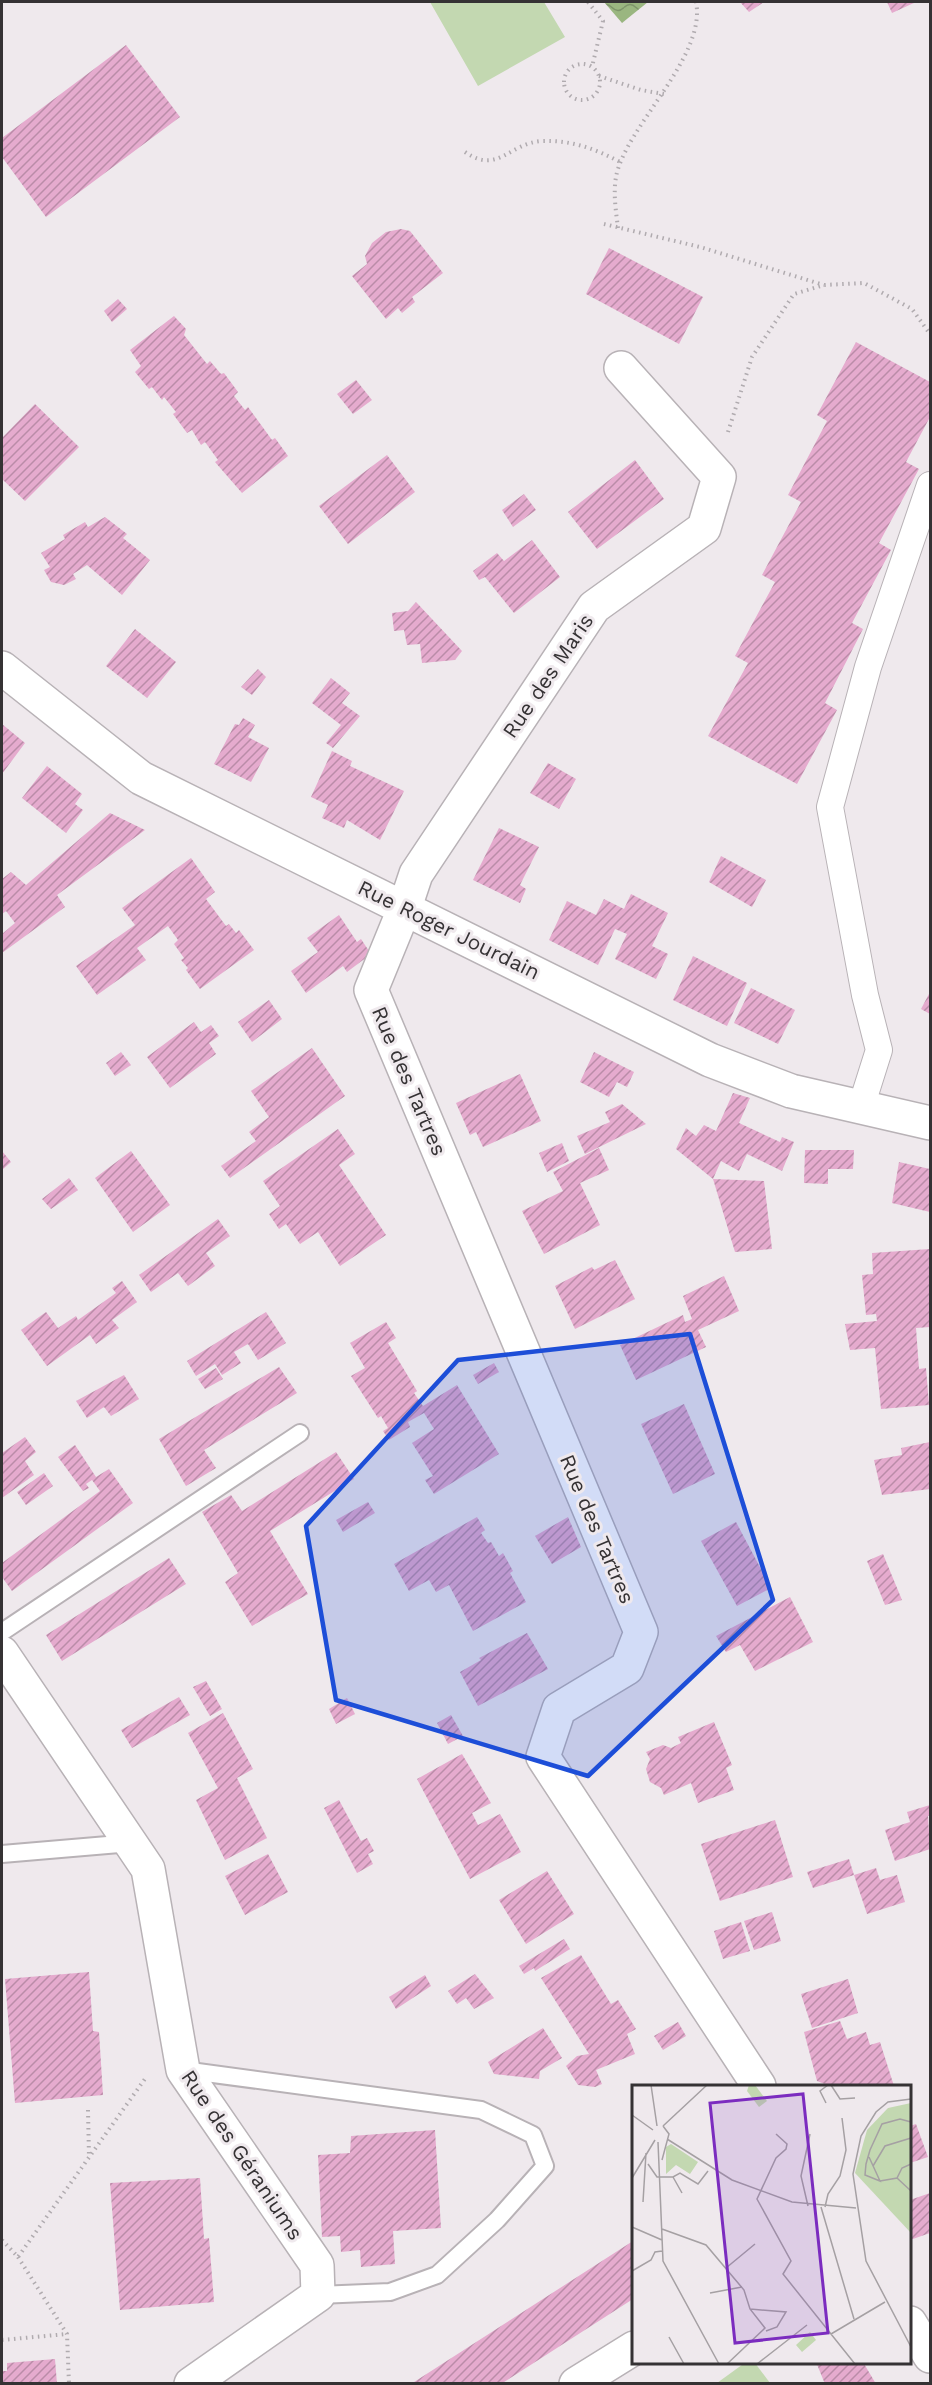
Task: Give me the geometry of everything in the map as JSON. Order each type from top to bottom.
[{"type":"street","points":[[621,368],[719,477]]},
{"type":"street","name":"Rue des Maris","points":[[405,907],[416,874],[594,607],[704,528],[719,477]]},
{"type":"street","points":[[861,1107],[879,1050],[865,994],[830,807],[868,667],[930,485]]},
{"type":"street","name":"Rue Roger Jourdain","points":[[2,668],[141,778],[710,1060],[791,1091],[930,1123]]},
{"type":"street","name":"Rue des Tartres","points":[[405,907],[371,990],[641,1632],[627,1668],[559,1709],[543,1757],[758,2085]]},
{"type":"street","name":"Rue des Géraniums","points":[[2,1653],[148,1869],[183,2070],[316,2265],[318,2295]]},
{"type":"street","points":[[191,2384],[318,2295]]},
{"type":"street","points":[[911,2326],[930,2356]]},
{"type":"street","points":[[576,2384],[632,2349]]},
{"type":"lane","points":[[2,1632],[300,1433]]},
{"type":"lane","points":[[2,1854],[131,1843]]},
{"type":"lane","points":[[183,2070],[481,2110],[533,2135],[545,2166],[497,2220],[437,2275],[390,2292],[318,2295]]},
{"type":"path","points":[[588,2],[603,21],[592,67]]},
{"type":"path","points":[[618,228],[616,176],[629,147],[664,94],[692,38],[698,9],[696,2]]},
{"type":"path","points":[[599,76],[599,88],[591,98],[579,99],[569,94],[564,78],[570,68],[580,64],[592,67],[599,76],[641,90],[664,94]]},
{"type":"path","points":[[465,152],[475,159],[486,162],[497,160],[522,145],[541,141],[561,142],[593,147],[622,163]]},
{"type":"path","points":[[604,224],[700,248],[824,285]]},
{"type":"path","points":[[719,477],[730,417],[752,357],[794,294],[824,285],[864,283],[912,309],[930,334]]},
{"type":"path","points":[[18,2257],[177,2034]]},
{"type":"path","points":[[88,2110],[89,2157]]},
{"type":"path","points":[[2,2240],[18,2257],[67,2334],[69,2384]]},
{"type":"path","points":[[2,2340],[67,2334]]},
{"type":"highlighted area","points":[[690,1334],[773,1600],[588,1776],[336,1700],[306,1526],[458,1360]]},
{"type":"shaded area","points":[[430,2],[544,2],[565,37],[478,86]]},
{"type":"shaded area","points":[[743,2364],[756,2364],[770,2383],[717,2383]]},
{"type":"water","points":[[604,2],[648,2],[622,23]]},
{"type":"building","points":[[740,2],[764,2],[749,12]]},
{"type":"building","points":[[887,2],[916,2],[892,13]]},
{"type":"building","points":[[126,45],[180,117],[46,217],[2,157],[2,138]]},
{"type":"building","points":[[401,229],[410,231],[443,273],[412,297],[415,302],[402,313],[398,308],[386,319],[352,276],[367,264],[365,256],[372,243],[386,232]]},
{"type":"building","points":[[609,248],[703,297],[679,344],[586,294]]},
{"type":"building","points":[[118,299],[127,309],[112,322],[104,311]]},
{"type":"building","points":[[174,316],[186,329],[184,335],[207,364],[210,361],[221,374],[224,373],[238,392],[234,396],[245,410],[248,407],[272,440],[275,438],[288,456],[242,493],[215,462],[218,460],[205,442],[201,445],[192,430],[187,433],[173,414],[176,412],[164,397],[162,400],[152,387],[149,389],[135,372],[141,366],[130,350]]},
{"type":"building","points":[[856,342],[930,382],[930,417],[906,462],[919,469],[879,543],[891,550],[852,623],[863,629],[825,703],[837,710],[797,784],[708,736],[748,663],[735,656],[775,582],[762,575],[801,502],[788,495],[827,421],[817,415]]},
{"type":"building","points":[[356,380],[372,400],[353,414],[337,394]]},
{"type":"building","points":[[35,404],[79,447],[25,501],[2,479],[2,438]]},
{"type":"building","points":[[387,455],[415,492],[348,544],[319,506]]},
{"type":"building","points":[[635,460],[664,499],[597,549],[568,512]]},
{"type":"building","points":[[524,494],[536,510],[513,527],[502,510]]},
{"type":"building","points":[[105,517],[127,534],[123,538],[150,560],[122,595],[87,565],[73,574],[76,579],[64,585],[51,582],[44,570],[50,567],[41,553],[65,539],[63,535],[85,522],[88,527]]},
{"type":"building","points":[[532,540],[560,577],[514,613],[485,577],[479,580],[473,571],[497,553],[504,561]]},
{"type":"building","points":[[416,602],[462,651],[455,660],[422,663],[420,644],[407,645],[404,630],[394,631],[392,613],[408,611]]},
{"type":"building","points":[[135,629],[176,662],[147,698],[106,666]]},
{"type":"building","points":[[258,669],[266,677],[252,695],[241,687]]},
{"type":"building","points":[[331,678],[350,693],[342,703],[360,716],[333,748],[326,743],[341,725],[312,703]]},
{"type":"building","points":[[243,718],[255,725],[248,737],[269,748],[251,782],[214,764],[235,724],[239,725]]},
{"type":"building","points":[[2,724],[25,743],[2,774]]},
{"type":"building","points":[[332,751],[352,761],[350,766],[404,791],[380,840],[347,820],[344,828],[322,818],[328,805],[311,797]]},
{"type":"building","points":[[548,763],[576,779],[559,809],[530,793]]},
{"type":"building","points":[[47,766],[82,794],[75,804],[83,810],[66,833],[22,798]]},
{"type":"building","points":[[110,813],[145,830],[57,895],[65,907],[2,953],[2,934],[15,923],[6,911],[2,914],[2,879],[11,872],[26,885]]},
{"type":"building","points":[[499,828],[539,847],[520,885],[526,889],[520,903],[473,880]]},
{"type":"building","points":[[721,856],[766,880],[752,907],[709,882]]},
{"type":"building","points":[[191,858],[215,892],[206,899],[226,926],[229,924],[236,933],[239,930],[254,950],[200,989],[186,970],[188,968],[181,960],[184,958],[174,944],[178,940],[168,926],[137,948],[146,960],[97,995],[76,966],[135,925],[122,908]]},
{"type":"building","points":[[631,894],[668,913],[652,946],[668,954],[656,979],[615,959],[627,934],[615,929],[598,965],[549,940],[567,901],[596,915],[604,899],[624,909]]},
{"type":"building","points":[[339,915],[357,942],[361,939],[371,954],[347,972],[343,966],[306,993],[291,971],[318,952],[307,938]]},
{"type":"building","points":[[693,956],[747,983],[727,1026],[673,1000]]},
{"type":"building","points":[[751,988],[795,1010],[778,1044],[734,1023]]},
{"type":"building","points":[[930,992],[930,1014],[921,1009]]},
{"type":"building","points":[[269,1000],[282,1019],[252,1042],[238,1022]]},
{"type":"building","points":[[194,1022],[201,1032],[211,1025],[219,1036],[209,1043],[216,1054],[170,1088],[147,1057]]},
{"type":"building","points":[[312,1048],[345,1096],[230,1178],[221,1166],[256,1141],[249,1132],[269,1117],[251,1091]]},
{"type":"building","points":[[121,1052],[131,1065],[115,1076],[106,1063]]},
{"type":"building","points":[[594,1052],[634,1072],[627,1087],[617,1082],[609,1097],[580,1082]]},
{"type":"building","points":[[520,1074],[541,1121],[483,1147],[476,1132],[470,1135],[456,1103]]},
{"type":"building","points":[[733,1093],[750,1098],[739,1123],[780,1142],[782,1137],[794,1142],[782,1171],[747,1154],[739,1171],[721,1161],[713,1179],[676,1149],[686,1128],[696,1136],[704,1125],[716,1131]]},
{"type":"building","points":[[622,1104],[646,1124],[585,1154],[577,1136],[610,1122],[605,1112]]},
{"type":"building","points":[[338,1129],[355,1154],[339,1165],[386,1235],[340,1266],[318,1232],[300,1244],[286,1224],[279,1229],[269,1214],[280,1206],[263,1181]]},
{"type":"building","points":[[562,1143],[569,1161],[547,1172],[539,1153]]},
{"type":"building","points":[[599,1148],[609,1170],[580,1183],[600,1225],[544,1254],[522,1211],[563,1191],[553,1172]]},
{"type":"building","points":[[805,1150],[854,1150],[853,1169],[828,1169],[828,1184],[804,1183]]},
{"type":"building","points":[[2,1151],[11,1162],[2,1170]]},
{"type":"building","points":[[131,1151],[170,1205],[133,1232],[95,1178]]},
{"type":"building","points":[[899,1162],[930,1169],[930,1212],[892,1203]]},
{"type":"building","points":[[69,1178],[78,1190],[51,1209],[42,1199]]},
{"type":"building","points":[[713,1179],[764,1181],[772,1249],[735,1252]]},
{"type":"building","points":[[218,1219],[230,1236],[206,1253],[215,1266],[188,1286],[178,1273],[151,1292],[139,1275]]},
{"type":"building","points":[[930,1249],[930,1327],[916,1328],[919,1369],[926,1368],[929,1405],[881,1409],[875,1348],[850,1350],[845,1324],[877,1321],[876,1314],[866,1315],[862,1275],[873,1274],[872,1253]]},
{"type":"building","points":[[615,1260],[635,1299],[575,1329],[555,1286],[592,1267],[594,1270]]},
{"type":"building","points":[[724,1276],[739,1311],[698,1330],[706,1347],[636,1380],[620,1345],[683,1315],[685,1322],[692,1319],[683,1296]]},
{"type":"building","points":[[122,1281],[137,1302],[112,1320],[119,1328],[96,1344],[90,1335],[47,1366],[21,1330],[46,1312],[58,1328],[76,1316],[78,1320],[116,1293],[112,1288]]},
{"type":"building","points":[[266,1312],[286,1343],[258,1360],[248,1344],[234,1352],[241,1363],[222,1375],[215,1364],[196,1376],[187,1361]]},
{"type":"building","points":[[386,1322],[396,1338],[388,1343],[417,1391],[414,1393],[423,1406],[457,1385],[499,1454],[434,1494],[425,1480],[433,1476],[412,1443],[434,1429],[424,1413],[408,1422],[410,1427],[389,1440],[383,1431],[388,1428],[381,1416],[378,1418],[351,1376],[365,1368],[350,1343]]},
{"type":"building","points":[[494,1363],[499,1372],[478,1384],[473,1375]]},
{"type":"building","points":[[279,1367],[297,1393],[204,1450],[216,1468],[186,1486],[159,1439]]},
{"type":"building","points":[[216,1368],[223,1379],[205,1389],[198,1379]]},
{"type":"building","points":[[124,1375],[139,1399],[111,1416],[104,1407],[87,1418],[76,1401]]},
{"type":"building","points":[[684,1404],[715,1474],[673,1494],[641,1424]]},
{"type":"building","points":[[25,1437],[36,1452],[25,1461],[34,1475],[2,1498],[2,1453]]},
{"type":"building","points":[[930,1442],[930,1489],[882,1495],[874,1460],[902,1455],[901,1448]]},
{"type":"building","points":[[75,1445],[96,1477],[109,1469],[133,1503],[12,1591],[2,1577],[2,1563],[100,1491],[92,1480],[86,1484],[89,1488],[83,1491],[58,1457]]},
{"type":"building","points":[[336,1452],[354,1479],[270,1531],[308,1594],[252,1626],[225,1582],[238,1573],[202,1512],[231,1495],[242,1511]]},
{"type":"building","points":[[44,1473],[53,1486],[26,1505],[17,1492]]},
{"type":"building","points":[[368,1502],[375,1513],[343,1532],[336,1520]]},
{"type":"building","points":[[477,1517],[485,1530],[481,1533],[488,1543],[491,1542],[499,1556],[503,1553],[513,1571],[510,1573],[526,1602],[473,1631],[449,1585],[436,1592],[429,1580],[409,1591],[394,1564]]},
{"type":"building","points":[[568,1517],[581,1547],[552,1564],[535,1536]]},
{"type":"building","points":[[736,1522],[771,1588],[737,1606],[701,1541]]},
{"type":"building","points":[[883,1554],[902,1600],[885,1605],[867,1561]]},
{"type":"building","points":[[169,1558],[186,1584],[62,1661],[46,1635]]},
{"type":"building","points":[[790,1597],[813,1642],[755,1671],[740,1645],[726,1652],[716,1636]]},
{"type":"building","points":[[527,1633],[548,1669],[478,1706],[460,1672],[481,1660],[479,1658]]},
{"type":"building","points":[[206,1681],[222,1709],[210,1716],[193,1687]]},
{"type":"building","points":[[179,1697],[190,1715],[132,1748],[121,1730]]},
{"type":"building","points":[[347,1698],[355,1714],[336,1724],[329,1709]]},
{"type":"building","points":[[223,1713],[253,1769],[237,1778],[267,1838],[225,1860],[196,1800],[218,1788],[188,1733]]},
{"type":"building","points":[[451,1715],[463,1736],[448,1744],[437,1723]]},
{"type":"building","points":[[714,1722],[732,1765],[726,1768],[734,1790],[698,1803],[691,1783],[664,1795],[661,1788],[650,1782],[646,1769],[650,1759],[646,1752],[663,1745],[671,1748],[681,1743],[678,1737]]},
{"type":"building","points":[[462,1754],[491,1803],[472,1813],[478,1825],[500,1814],[521,1852],[470,1879],[417,1779]]},
{"type":"building","points":[[339,1800],[361,1841],[367,1838],[374,1851],[368,1854],[373,1864],[357,1873],[324,1808]]},
{"type":"building","points":[[930,1805],[928,1816],[930,1849],[895,1861],[885,1830],[910,1822],[907,1812]]},
{"type":"building","points":[[775,1820],[793,1877],[720,1901],[701,1844]]},
{"type":"building","points":[[268,1854],[288,1892],[245,1915],[225,1876]]},
{"type":"building","points":[[849,1859],[854,1875],[813,1888],[807,1872]]},
{"type":"building","points":[[876,1868],[880,1880],[897,1875],[905,1902],[867,1914],[854,1875]]},
{"type":"building","points":[[547,1871],[574,1914],[526,1944],[499,1900]]},
{"type":"building","points":[[772,1912],[781,1941],[754,1950],[744,1921]]},
{"type":"building","points":[[741,1922],[750,1951],[723,1959],[714,1931]]},
{"type":"building","points":[[564,1939],[570,1949],[535,1971],[534,1968],[524,1974],[519,1966]]},
{"type":"building","points":[[581,1955],[611,2004],[618,2000],[636,2029],[627,2034],[635,2054],[596,2070],[602,2084],[595,2087],[578,2085],[566,2066],[577,2056],[589,2054],[541,1978]]},
{"type":"building","points":[[89,1972],[93,2031],[99,2032],[103,2095],[15,2103],[5,1979]]},
{"type":"building","points":[[475,1974],[494,1998],[474,2009],[466,1998],[457,2004],[448,1991]]},
{"type":"building","points":[[425,1975],[431,1986],[396,2009],[389,1997]]},
{"type":"building","points":[[848,1979],[858,2013],[812,2028],[801,1994]]},
{"type":"building","points":[[840,2021],[847,2039],[866,2032],[870,2045],[880,2042],[894,2085],[827,2085],[817,2081],[804,2032]]},
{"type":"building","points":[[678,2022],[686,2036],[663,2050],[654,2036]]},
{"type":"building","points":[[543,2028],[562,2058],[540,2071],[539,2079],[494,2074],[488,2062]]},
{"type":"building","points":[[916,2124],[928,2157],[911,2163],[911,2126]]},
{"type":"building","points":[[435,2130],[441,2228],[393,2231],[395,2264],[361,2267],[360,2250],[341,2252],[340,2236],[322,2237],[318,2155],[350,2153],[351,2136]]},
{"type":"building","points":[[200,2178],[204,2239],[209,2238],[214,2302],[120,2310],[110,2183]]},
{"type":"building","points":[[930,2193],[930,2233],[911,2240],[911,2200]]},
{"type":"building","points":[[632,2242],[632,2300],[501,2384],[411,2384]]},
{"type":"building","points":[[55,2359],[57,2384],[2,2384],[2,2371],[7,2371],[7,2363]]},
{"type":"building","points":[[817,2364],[864,2364],[876,2384],[825,2384]]}]
